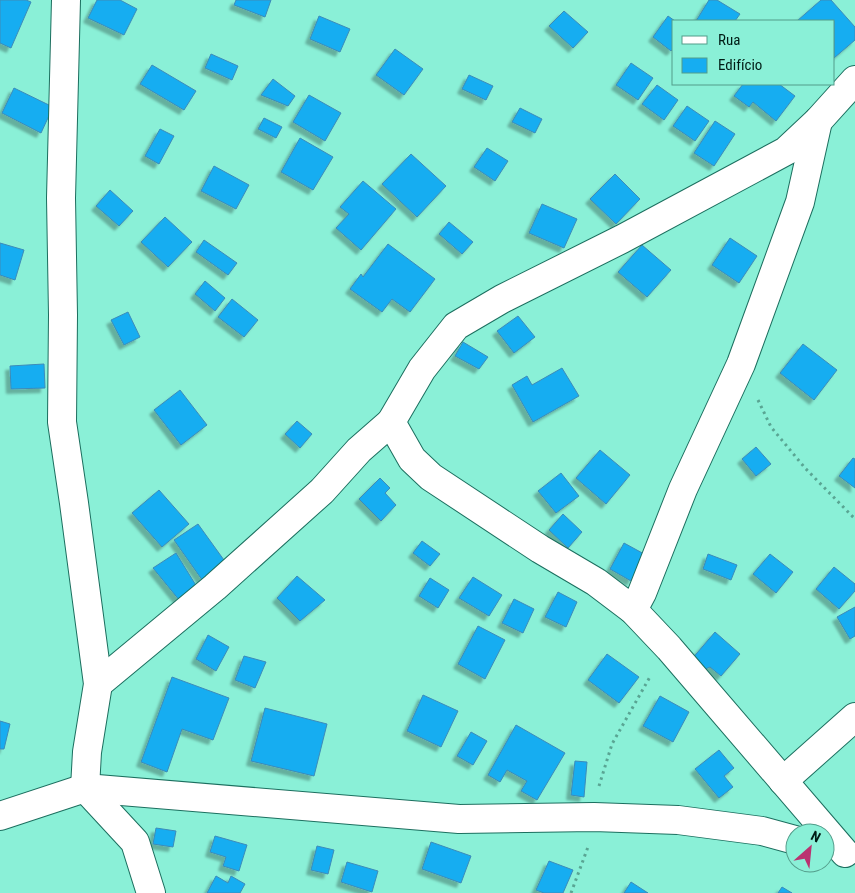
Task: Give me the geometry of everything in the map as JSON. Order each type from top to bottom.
[{"type":"street","points":[[66,0],[61,198],[62,422],[98,684],[87,752],[86,788],[135,842],[152,892]]},
{"type":"street","points":[[98,684],[215,588],[322,491],[359,450],[391,422],[422,369],[456,326],[502,299],[622,239],[786,151],[818,121],[855,80]]},
{"type":"street","points":[[633,610],[642,593],[683,489],[741,364],[800,202],[818,121]]},
{"type":"street","points":[[391,422],[412,458],[431,477],[540,549],[596,582],[633,610],[669,648],[842,852]]},
{"type":"street","points":[[783,781],[855,717]]},
{"type":"street","points":[[0,816],[86,788],[459,818],[594,817],[678,820],[762,831],[785,837]]},
{"type":"path","points":[[741,364],[771,427],[805,468],[855,519]]},
{"type":"path","points":[[571,893],[590,842],[600,782],[612,744],[648,680],[669,648]]},
{"type":"building","points":[[0,0],[26,0],[31,2],[11,48],[0,43]]},
{"type":"building","points":[[97,0],[120,0],[137,9],[124,35],[88,18]]},
{"type":"building","points":[[236,0],[271,0],[265,17],[234,5]]},
{"type":"building","points":[[709,0],[717,0],[740,14],[736,20],[697,20]]},
{"type":"building","points":[[821,0],[831,0],[855,27],[855,40],[835,57],[835,20],[798,20]]},
{"type":"building","points":[[564,11],[588,32],[573,48],[549,26]]},
{"type":"building","points":[[319,16],[350,29],[340,52],[310,39]]},
{"type":"building","points":[[668,16],[674,20],[672,20],[671,51],[653,37]]},
{"type":"building","points":[[395,49],[423,69],[404,95],[376,75]]},
{"type":"building","points":[[211,54],[238,66],[232,80],[205,68]]},
{"type":"building","points":[[631,63],[653,78],[638,100],[616,85]]},
{"type":"building","points":[[152,65],[196,91],[184,110],[140,84]]},
{"type":"building","points":[[469,75],[493,86],[486,100],[462,89]]},
{"type":"building","points":[[273,79],[295,96],[288,106],[261,95]]},
{"type":"building","points":[[657,85],[678,100],[664,120],[642,104]]},
{"type":"building","points":[[742,85],[780,85],[795,96],[776,121],[753,102],[749,107],[734,96]]},
{"type":"building","points":[[14,88],[53,107],[41,133],[2,113]]},
{"type":"building","points":[[309,95],[341,113],[325,141],[293,122]]},
{"type":"building","points":[[687,106],[709,121],[695,141],[673,126]]},
{"type":"building","points":[[520,108],[542,119],[535,133],[512,122]]},
{"type":"building","points":[[264,118],[282,127],[276,138],[258,129]]},
{"type":"building","points":[[715,121],[735,134],[714,166],[694,153]]},
{"type":"building","points":[[160,129],[174,136],[159,164],[145,156]]},
{"type":"building","points":[[300,138],[333,157],[313,190],[281,172]]},
{"type":"building","points":[[487,148],[508,161],[495,181],[474,167]]},
{"type":"building","points":[[411,154],[446,186],[417,217],[382,184]]},
{"type":"building","points":[[214,166],[249,185],[236,209],[201,191]]},
{"type":"building","points":[[615,174],[640,199],[616,224],[590,199]]},
{"type":"building","points":[[363,181],[396,209],[361,250],[336,228],[349,214],[340,207]]},
{"type":"building","points":[[110,190],[133,211],[119,226],[96,206]]},
{"type":"building","points":[[542,204],[577,219],[564,248],[529,233]]},
{"type":"building","points":[[165,217],[192,242],[168,267],[141,242]]},
{"type":"building","points":[[449,222],[473,242],[462,254],[439,234]]},
{"type":"building","points":[[730,238],[757,256],[739,283],[712,265]]},
{"type":"building","points":[[204,240],[237,263],[228,275],[196,252]]},
{"type":"building","points":[[0,243],[24,250],[15,280],[0,275]]},
{"type":"building","points":[[388,244],[435,279],[410,312],[392,299],[382,312],[350,289],[361,274],[363,277]]},
{"type":"building","points":[[642,245],[671,270],[647,297],[618,272]]},
{"type":"building","points":[[205,281],[225,298],[215,311],[195,294]]},
{"type":"building","points":[[232,299],[258,320],[244,337],[218,317]]},
{"type":"building","points":[[128,312],[140,337],[124,345],[111,320]]},
{"type":"building","points":[[518,316],[535,337],[514,353],[497,331]]},
{"type":"building","points":[[463,342],[488,357],[479,369],[455,356]]},
{"type":"building","points":[[803,344],[837,370],[814,400],[780,373]]},
{"type":"building","points":[[44,364],[45,388],[11,389],[10,366]]},
{"type":"building","points":[[562,368],[579,396],[533,422],[512,385],[527,376],[532,385]]},
{"type":"building","points":[[180,390],[207,425],[181,445],[154,410]]},
{"type":"building","points":[[297,421],[312,434],[300,448],[285,434]]},
{"type":"building","points":[[756,447],[771,464],[756,476],[742,459]]},
{"type":"building","points":[[600,450],[630,475],[606,504],[576,478]]},
{"type":"building","points":[[853,458],[855,459],[855,488],[839,476]]},
{"type":"building","points":[[561,473],[579,496],[556,513],[538,491]]},
{"type":"building","points":[[380,478],[390,488],[385,493],[396,505],[381,521],[359,499]]},
{"type":"building","points":[[159,490],[189,524],[162,547],[132,513]]},
{"type":"building","points":[[563,514],[582,532],[568,548],[549,530]]},
{"type":"building","points":[[198,524],[229,567],[205,584],[174,540]]},
{"type":"building","points":[[422,541],[440,554],[430,566],[413,553]]},
{"type":"building","points":[[624,543],[646,555],[631,581],[610,569]]},
{"type":"building","points":[[176,553],[197,587],[180,601],[153,568]]},
{"type":"building","points":[[708,554],[737,565],[731,580],[703,569]]},
{"type":"building","points":[[770,554],[793,572],[776,593],[753,574]]},
{"type":"building","points":[[834,567],[855,584],[855,591],[839,609],[816,589]]},
{"type":"building","points":[[297,576],[325,600],[300,621],[277,598]]},
{"type":"building","points":[[473,577],[502,595],[489,616],[459,598]]},
{"type":"building","points":[[430,578],[449,590],[438,608],[419,596]]},
{"type":"building","points":[[558,592],[577,602],[566,627],[545,617]]},
{"type":"building","points":[[514,599],[534,609],[523,633],[502,623]]},
{"type":"building","points":[[855,607],[855,636],[850,639],[837,617]]},
{"type":"building","points":[[478,626],[505,640],[485,679],[458,664]]},
{"type":"building","points":[[715,632],[740,654],[721,676],[710,667],[703,670],[691,660]]},
{"type":"building","points":[[208,635],[229,647],[216,671],[196,659]]},
{"type":"building","points":[[607,654],[639,677],[619,703],[588,680]]},
{"type":"building","points":[[244,656],[266,662],[255,688],[235,680]]},
{"type":"building","points":[[172,677],[229,698],[213,740],[182,729],[167,772],[141,762]]},
{"type":"building","points":[[423,695],[458,711],[441,747],[407,731]]},
{"type":"building","points":[[660,696],[689,712],[673,742],[643,726]]},
{"type":"building","points":[[265,708],[327,724],[314,776],[251,761]]},
{"type":"building","points":[[0,721],[10,724],[4,749],[0,749]]},
{"type":"building","points":[[516,725],[565,753],[537,800],[521,791],[527,781],[507,770],[500,782],[488,775]]},
{"type":"building","points":[[471,732],[487,741],[473,765],[457,756]]},
{"type":"building","points":[[719,750],[734,768],[724,776],[733,787],[719,798],[695,769]]},
{"type":"building","points":[[575,761],[587,762],[584,797],[571,795]]},
{"type":"building","points":[[156,828],[176,831],[173,847],[153,844]]},
{"type":"building","points":[[215,836],[247,845],[239,871],[223,866],[226,857],[210,852]]},
{"type":"building","points":[[431,842],[471,856],[461,883],[422,869]]},
{"type":"building","points":[[317,846],[334,850],[328,874],[311,870]]},
{"type":"building","points":[[549,861],[573,870],[563,893],[544,893],[536,890]]},
{"type":"building","points":[[347,862],[378,871],[372,892],[341,882]]},
{"type":"building","points":[[216,876],[228,883],[231,876],[245,884],[240,893],[207,893]]},
{"type":"building","points":[[631,882],[648,893],[624,893]]},
{"type":"building","points":[[782,887],[792,893],[778,893]]}]
